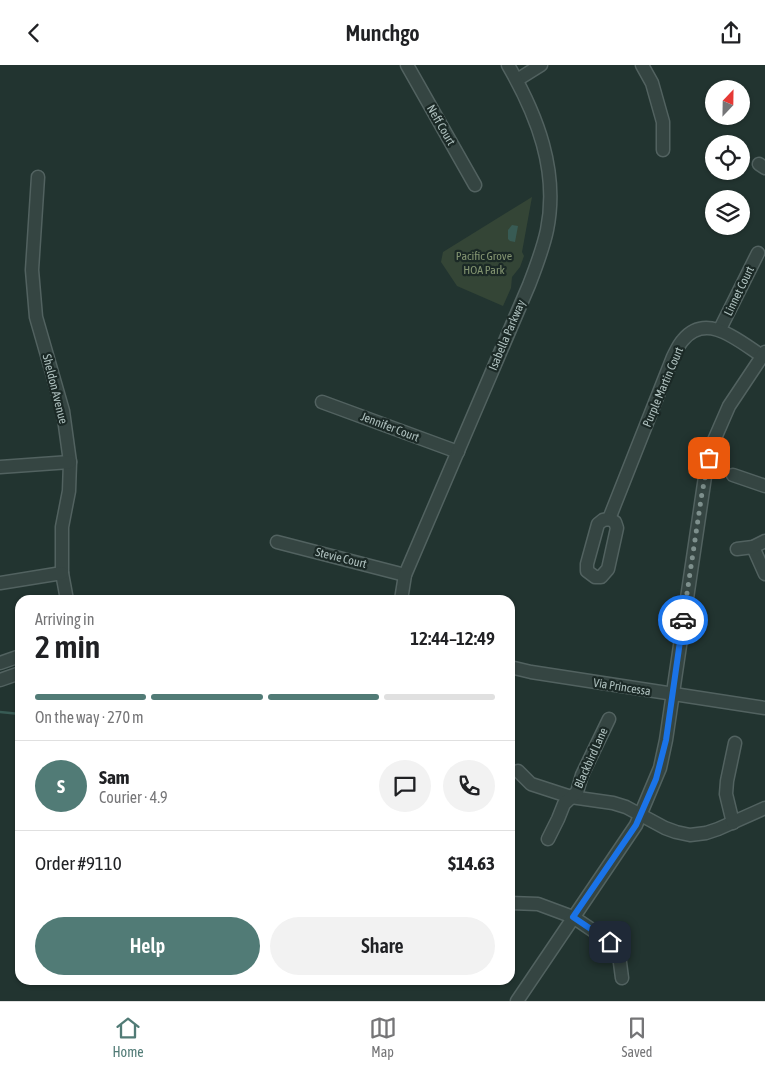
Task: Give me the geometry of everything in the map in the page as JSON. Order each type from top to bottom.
[{"type":"street","name":"Neff Court","points":[[407,65],[475,185]]},
{"type":"street","name":"Isabella Parkway","points":[[402,595],[405,575],[529,285],[540,257],[547,229],[550,201],[549,169],[536,121],[508,65]]},
{"type":"street","points":[[517,80],[541,65]]},
{"type":"street","points":[[642,65],[652,83],[663,121],[663,150]]},
{"type":"street","name":"Sheldon Avenue","points":[[38,177],[32,270],[36,317],[63,411],[70,462],[70,491],[62,527],[62,573],[66,595]]},
{"type":"street","name":"Linnet Court","points":[[720,329],[758,253]]},
{"type":"street","name":"Purple Martin Court","points":[[609,519],[673,357],[683,339],[694,330],[708,327],[720,329]]},
{"type":"street","points":[[517,1001],[641,816],[660,768],[666,740],[708,462],[715,439],[729,406],[763,354],[720,329]]},
{"type":"street","name":"Jennifer Court","points":[[322,402],[458,452]]},
{"type":"street","points":[[0,467],[70,462]]},
{"type":"street","points":[[733,475],[765,486]]},
{"type":"street","points":[[738,549],[753,547],[765,541]]},
{"type":"street","name":"Stevie Court","points":[[277,542],[405,575]]},
{"type":"street","points":[[753,547],[765,574]]},
{"type":"street","points":[[0,583],[62,573]]},
{"type":"street","points":[[0,663],[15,658]]},
{"type":"street","name":"Via Princessa","points":[[515,668],[765,708]]},
{"type":"street","points":[[0,681],[15,675]]},
{"type":"street","name":"Blackbird Lane","points":[[548,839],[564,804],[577,792],[582,775],[609,719]]},
{"type":"street","points":[[733,823],[726,794],[726,781],[734,743]]},
{"type":"street","name":"Blackbird Lane","points":[[518,771],[531,784],[571,797],[613,803],[664,828],[690,835],[706,833],[765,808]]},
{"type":"street","points":[[515,903],[538,903],[573,917],[610,942],[619,955],[622,978]]},
{"type":"green space","name":"Pacific Grove HOA Park","points":[[532,197],[522,252],[524,256],[520,267],[512,277],[511,288],[503,306],[457,286],[441,262],[443,252]]},
{"type":"shaded area","points":[[512,225],[518,226],[515,242],[508,239],[508,230]]},
{"type":"waterway","points":[[0,712],[15,714]]},
{"type":"way so far","points":[[683,620],[709,458]]},
{"type":"route","points":[[610,942],[573,917],[636,825],[656,779],[666,740],[683,620]]}]
